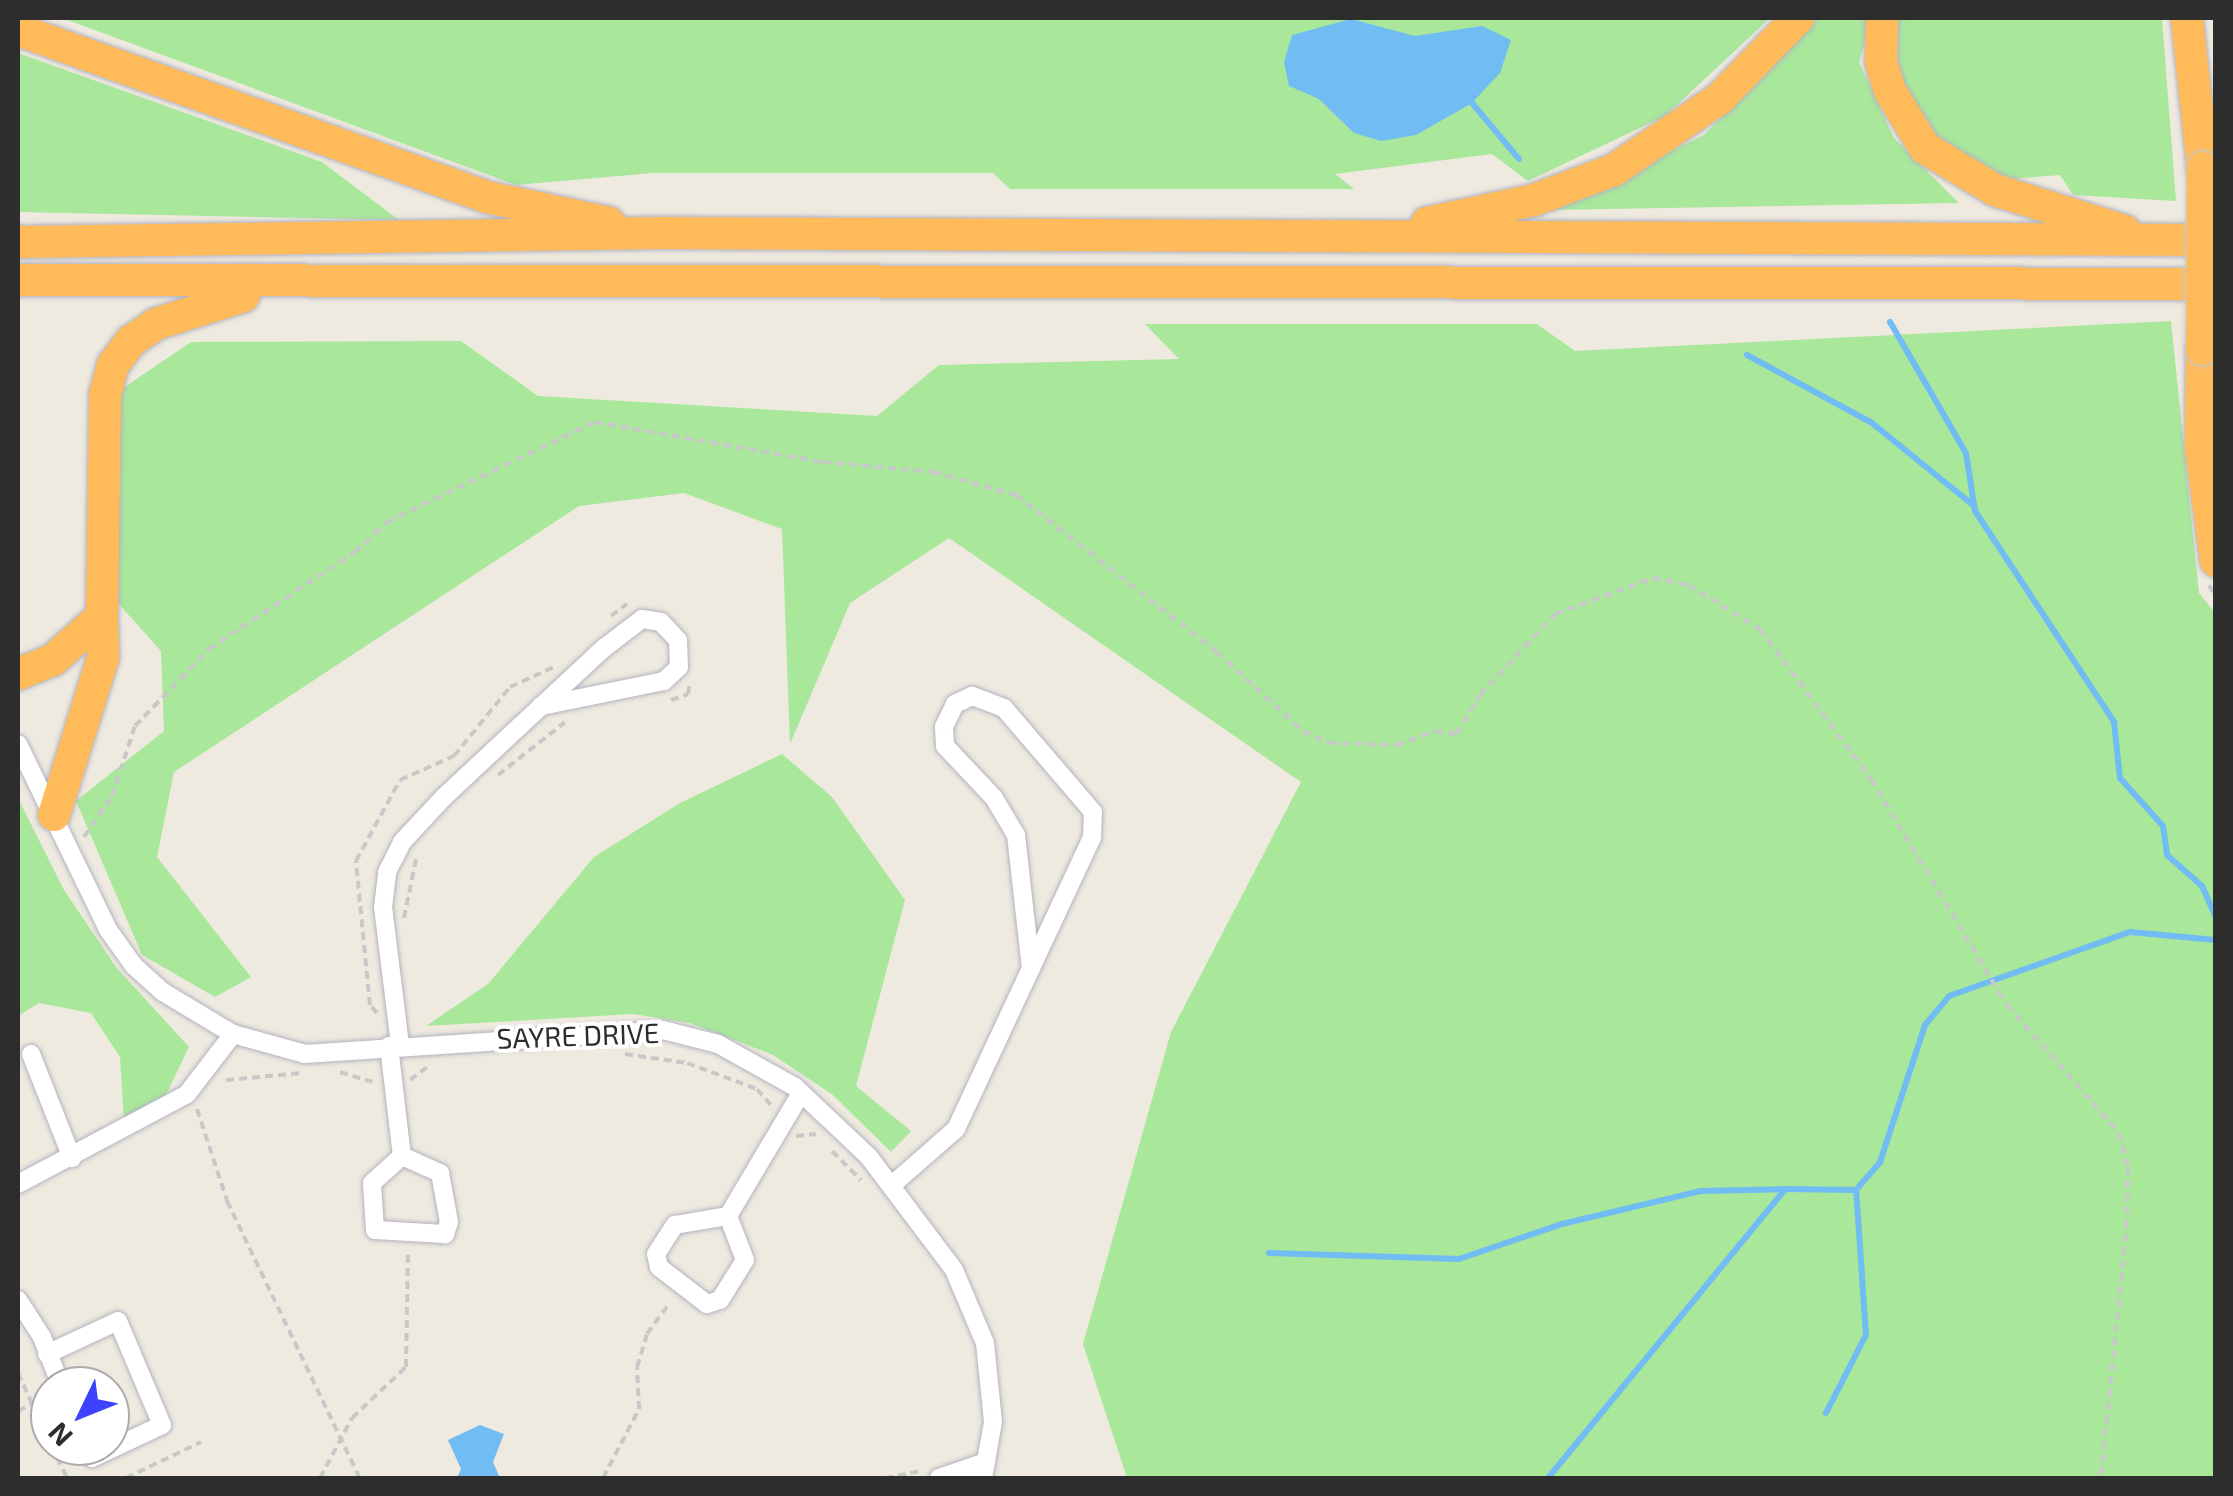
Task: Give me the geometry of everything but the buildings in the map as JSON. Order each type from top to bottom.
[{"type":"highway","points":[[1359,236],[1534,200],[1614,170],[1719,99],[1798,18]]},
{"type":"highway","points":[[1882,18],[1881,62],[1890,91],[1925,148],[1995,190],[2152,240]]},
{"type":"highway","points":[[2187,18],[2203,124]]},
{"type":"highway","points":[[2208,18],[2202,168],[2201,448],[2216,562]]},
{"type":"highway","points":[[18,30],[486,197],[658,233]]},
{"type":"highway","points":[[18,242],[658,233],[2216,240]]},
{"type":"highway","points":[[18,280],[297,285],[2216,284]]},
{"type":"highway","points":[[54,815],[103,658],[105,394],[113,365],[130,341],[156,324],[203,305],[297,285]]},
{"type":"highway","points":[[18,674],[52,660],[102,616]]},
{"type":"street","points":[[402,1156],[383,907],[395,853],[541,706],[642,620],[662,622],[678,640],[679,667],[664,682],[541,706]]},
{"type":"street","points":[[892,1185],[956,1129],[1092,838],[1093,812],[1004,708],[972,696],[955,704],[944,727],[945,746],[994,798],[1016,835],[1031,968]]},
{"type":"street","name":"SAYRE DRIVE","points":[[18,744],[110,931],[134,966],[196,1016],[233,1034],[304,1054],[664,1030],[718,1044],[801,1093],[892,1185],[954,1270],[985,1343],[993,1422],[984,1470],[939,1478]]},
{"type":"street","points":[[18,1184],[190,1092],[233,1034]]},
{"type":"street","points":[[31,1054],[72,1158]]},
{"type":"street","points":[[728,1216],[744,1260],[720,1300],[707,1304],[659,1267],[656,1254],[675,1225],[728,1216],[801,1093]]},
{"type":"street","points":[[402,1156],[440,1173],[449,1222],[444,1234],[375,1230],[372,1183],[402,1156]]},
{"type":"street","points":[[18,1300],[52,1366]]},
{"type":"street","points":[[47,1354],[118,1321],[162,1424],[130,1440]]},
{"type":"path","points":[[82,841],[112,796],[134,726],[209,649],[355,552],[387,522],[595,422],[823,462],[934,472],[1016,495],[1216,652],[1303,731],[1328,744],[1397,744],[1435,732],[1457,734],[1480,694],[1555,614],[1654,578],[1688,584],[1760,629],[1871,779],[2007,1006],[2119,1133],[2128,1167],[2127,1221],[2101,1478]]},
{"type":"path","points":[[653,703],[688,694]]},
{"type":"path","points":[[492,779],[578,714]]},
{"type":"path","points":[[403,928],[422,848]]},
{"type":"path","points":[[608,1054],[686,1063],[757,1090],[773,1108],[770,1120],[796,1136],[819,1135]]},
{"type":"path","points":[[333,1072],[360,1073],[395,1093],[428,1066],[444,1064]]},
{"type":"path","points":[[226,1080],[319,1072]]},
{"type":"path","points":[[190,1092],[227,1201],[360,1478]]},
{"type":"path","points":[[829,1147],[866,1185]]},
{"type":"path","points":[[320,1478],[352,1418],[406,1367],[408,1250]]},
{"type":"path","points":[[603,1478],[639,1408],[637,1368],[648,1334],[675,1294]]},
{"type":"path","points":[[18,1373],[30,1400]]},
{"type":"path","points":[[126,1478],[201,1442]]},
{"type":"green space","points":[[62,18],[1770,18],[1665,116],[1528,181],[1492,154],[1335,174],[1354,189],[1010,189],[993,173],[653,173],[516,185]]},
{"type":"green space","points":[[1818,18],[1872,18],[1859,62],[1894,138],[1959,203],[1550,210],[1704,135]]},
{"type":"green space","points":[[1898,18],[2162,18],[2176,201],[2073,195],[2060,175],[2000,180],[1945,148],[1898,86]]},
{"type":"green space","points":[[18,53],[322,162],[399,220],[18,212]]},
{"type":"green space","points":[[2171,321],[2199,593],[2216,614],[2215,1478],[1127,1478],[1083,1344],[1171,1032],[1301,782],[949,538],[850,603],[790,744],[782,529],[684,493],[579,506],[174,772],[157,857],[251,977],[215,997],[142,955],[76,801],[164,731],[161,651],[117,602],[113,395],[191,342],[461,341],[538,396],[877,416],[939,365],[1179,359],[1145,324],[1537,324],[1575,351]]},
{"type":"green space","points":[[782,754],[832,797],[905,900],[856,1086],[911,1131],[891,1152],[833,1095],[773,1055],[690,1023],[633,1014],[426,1026],[488,984],[594,857],[680,803]]},
{"type":"green space","points":[[18,798],[64,890],[116,967],[189,1047],[166,1095],[124,1121],[120,1057],[91,1013],[39,1003],[18,1016]]},
{"type":"water","points":[[1351,19],[1415,36],[1482,26],[1511,40],[1500,73],[1472,103],[1416,135],[1381,141],[1354,133],[1319,99],[1289,86],[1284,62],[1292,35]]},
{"type":"water","points":[[480,1425],[504,1434],[493,1462],[500,1478],[457,1478],[461,1469],[448,1440]]},
{"type":"waterway","points":[[1472,103],[1519,159]]},
{"type":"waterway","points":[[1890,322],[1966,453],[1975,511],[2114,722],[2120,778],[2163,826],[2167,855],[2202,886],[2216,918]]},
{"type":"waterway","points":[[1747,355],[1872,423],[1974,506]]},
{"type":"waterway","points":[[1548,1478],[1785,1189],[1856,1190],[1880,1162],[1925,1025],[1949,996],[2130,932],[2216,940]]},
{"type":"waterway","points":[[1269,1253],[1459,1259],[1562,1224],[1700,1191],[1785,1189]]},
{"type":"waterway","points":[[1826,1413],[1866,1335],[1856,1190]]}]
